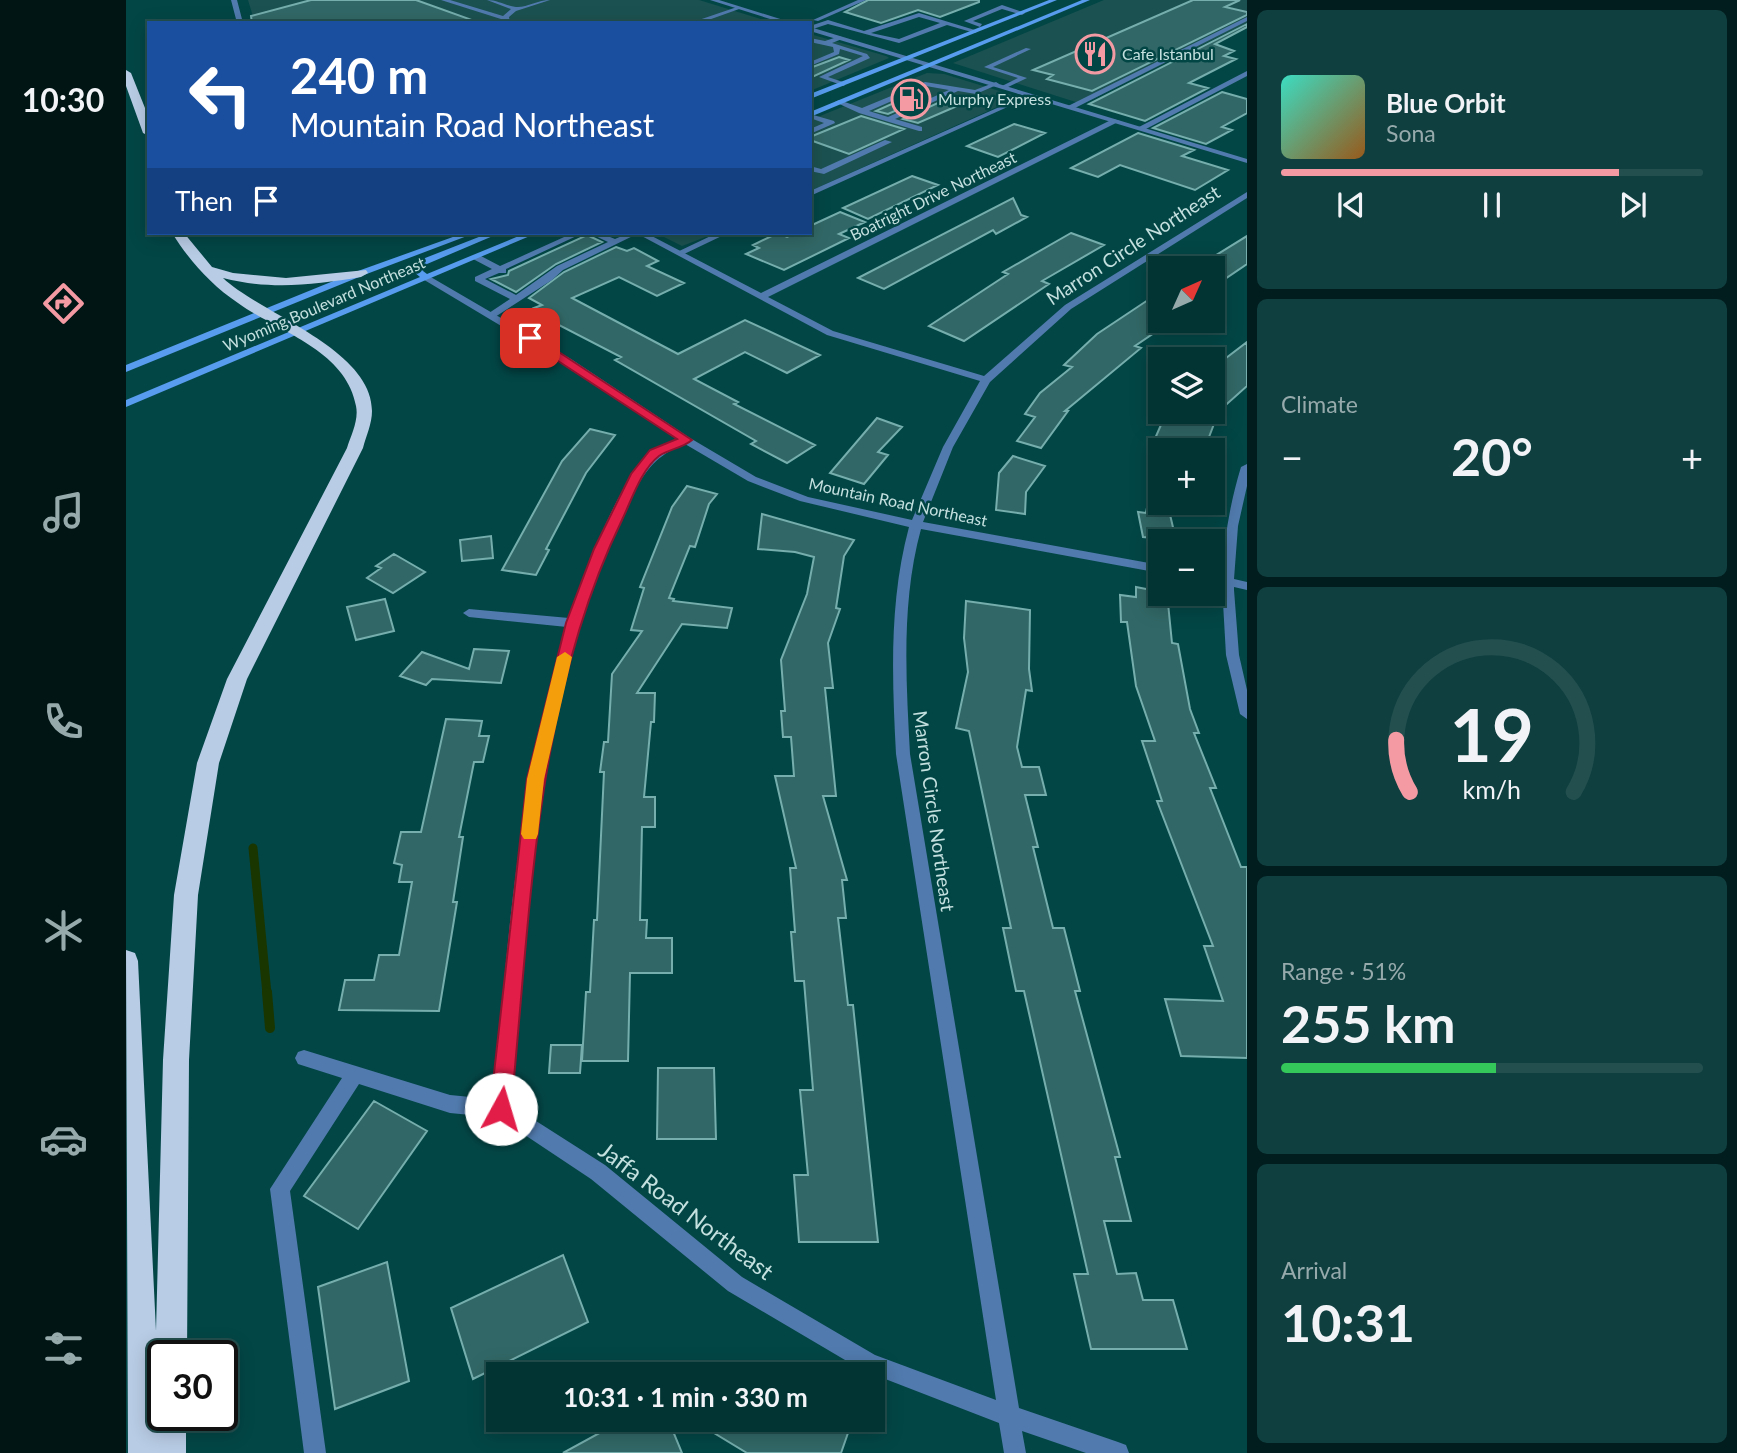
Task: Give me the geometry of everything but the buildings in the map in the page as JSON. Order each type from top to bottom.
[{"type":"highway","points":[[126,73],[147,128]]},
{"type":"highway","points":[[171,1340],[176,1060],[185,909],[208,763],[237,678],[355,448],[365,409],[354,377],[322,348],[230,292],[206,270],[180,235]]},
{"type":"highway","points":[[206,270],[266,284],[296,284],[362,273]]},
{"type":"highway","points":[[126,961],[145,1453]]},
{"type":"highway","points":[[169,1453],[170,1431]]},
{"type":"main road","points":[[812,96],[1054,0]]},
{"type":"main road","points":[[812,114],[1087,0]]},
{"type":"main road","name":"Wyoming Boulevard Northeast","points":[[126,369],[362,273],[466,235]]},
{"type":"main road","points":[[426,278],[418,272],[423,262],[490,235]]},
{"type":"main road","name":"Wyoming Boulevard Northeast","points":[[126,404],[528,235]]},
{"type":"street","points":[[234,0],[239,21]]},
{"type":"street","points":[[444,0],[507,21],[508,13],[547,0]]},
{"type":"street","points":[[489,0],[516,9]]},
{"type":"street","points":[[715,0],[783,21]]},
{"type":"street","points":[[812,25],[863,0]]},
{"type":"street","points":[[481,13],[505,5]]},
{"type":"street","points":[[987,27],[967,21],[1002,7],[1022,13]]},
{"type":"street","points":[[699,21],[739,8]]},
{"type":"street","points":[[864,33],[919,15],[975,31]]},
{"type":"street","points":[[1070,107],[1247,19]]},
{"type":"street","points":[[812,26],[828,22],[899,41],[946,23]]},
{"type":"street","points":[[892,24],[921,32]]},
{"type":"street","points":[[812,27],[840,38],[1247,161]]},
{"type":"street","points":[[825,43],[840,38]]},
{"type":"street","points":[[812,40],[865,55],[867,58],[813,80]]},
{"type":"street","points":[[814,62],[837,53],[836,47]]},
{"type":"street","points":[[839,102],[862,111],[1000,86],[1024,78],[987,67],[1028,49]]},
{"type":"street","points":[[814,62],[841,69]]},
{"type":"street","points":[[1141,128],[1247,73]]},
{"type":"street","points":[[822,77],[844,84]]},
{"type":"street","points":[[812,193],[1031,95]]},
{"type":"street","points":[[862,111],[912,100]]},
{"type":"street","points":[[912,100],[919,129]]},
{"type":"street","points":[[812,116],[831,123],[812,131]]},
{"type":"street","name":"Boatright Drive Northeast","points":[[762,296],[1116,121]]},
{"type":"street","points":[[812,169],[821,172],[888,142]]},
{"type":"street","name":"Marron Circle Northeast","points":[[1015,1453],[903,754],[898,658],[907,557],[916,524],[948,447],[986,380],[1068,307],[1247,194]]},
{"type":"street","points":[[598,235],[615,242]]},
{"type":"street","points":[[492,315],[560,268],[632,235]]},
{"type":"street","points":[[641,235],[830,333],[872,348],[986,380]]},
{"type":"street","points":[[679,253],[720,235]]},
{"type":"street","points":[[516,299],[478,279],[502,271],[573,237]]},
{"type":"street","points":[[586,246],[597,250]]},
{"type":"street","points":[[567,255],[577,259]]},
{"type":"street","points":[[476,257],[502,271]]},
{"type":"street","points":[[550,263],[560,268]]},
{"type":"street","name":"Mountain Road Northeast","points":[[426,278],[472,302],[686,440],[752,479],[804,499],[916,524],[1148,567]]},
{"type":"street","points":[[304,1058],[450,1104],[501,1109],[536,779],[573,623],[601,549],[638,474],[655,453],[686,440]]},
{"type":"street","points":[[1247,467],[1237,495],[1227,582],[1239,690],[1247,714]]},
{"type":"street","points":[[1227,582],[1247,586]]},
{"type":"street","points":[[470,613],[573,623]]},
{"type":"street","points":[[315,1453],[280,1189],[355,1074]]},
{"type":"street","name":"Jaffa Road Northeast","points":[[501,1109],[598,1172],[735,1284],[869,1363],[1009,1416],[1118,1453]]},
{"type":"shaded area","points":[[248,0],[699,0],[767,21],[254,21]]},
{"type":"shaded area","points":[[1104,0],[1247,0],[1247,23],[1082,104],[953,63]]},
{"type":"shaded area","points":[[812,35],[889,58],[812,90]]},
{"type":"shaded area","points":[[927,73],[944,74],[1019,97],[812,190],[812,119]]},
{"type":"shaded area","points":[[660,235],[711,235],[682,246]]},
{"type":"waterway","points":[[253,848],[267,994]]},
{"type":"waterway","points":[[267,992],[270,1028]]},
{"type":"slow traffic","points":[[530,834],[536,779],[565,657]]},
{"type":"place","name":"Cafe Istanbul","points":[[1095,54]]},
{"type":"place","name":"Murphy Express","points":[[911,99]]},
{"type":"route","points":[[501,1109],[536,779],[573,623],[601,549],[638,474],[655,453],[686,440],[530,338]]}]
